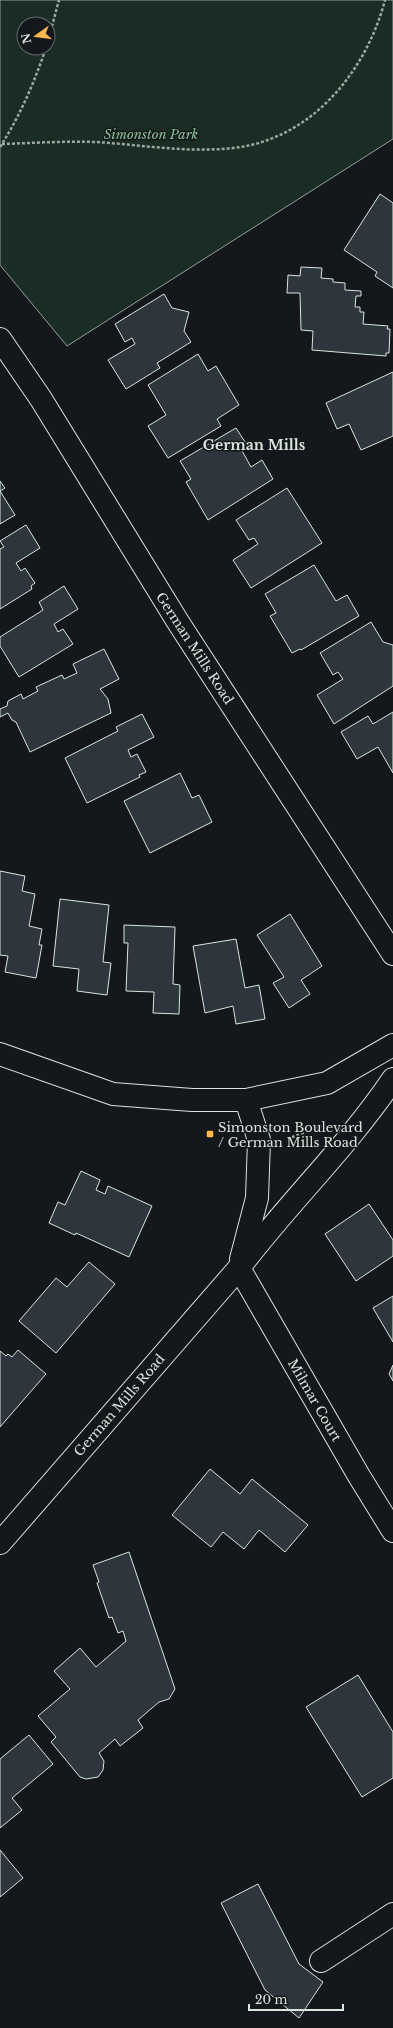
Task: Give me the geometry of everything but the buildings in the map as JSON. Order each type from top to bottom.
[{"type":"street","name":"German Mills Road","points":[[0,339],[41,398],[178,622],[393,954]]},
{"type":"street","points":[[0,1054],[113,1094],[192,1100],[246,1100],[327,1083],[393,1045]]},
{"type":"street","name":"German Mills Road","points":[[0,1543],[239,1268],[261,1238],[376,1105],[393,1079]]},
{"type":"street","name":"German Mills Road","points":[[239,1268],[257,1198],[259,1140],[246,1100]]},
{"type":"street","name":"Milmar Court","points":[[239,1268],[359,1476],[393,1531]]},
{"type":"street","points":[[321,1961],[393,1914]]},
{"type":"path","points":[[55,16],[59,0]]},
{"type":"path","points":[[1,146],[65,141],[211,150],[241,147],[266,140],[296,126],[330,100],[358,65],[376,29],[385,0]]},
{"type":"path","points":[[1,146],[18,118],[32,88],[43,56]]},
{"type":"path","points":[[282,1140],[325,1125]]},
{"type":"green space","name":"Simonston Park","points":[[0,0],[393,0],[393,139],[67,346],[0,265]]},
{"type":"place","name":"Simonston Boulevard / German Mills Road","points":[[210,1134]]},
{"type":"district","name":"German Mills","points":[[254,445]]}]
